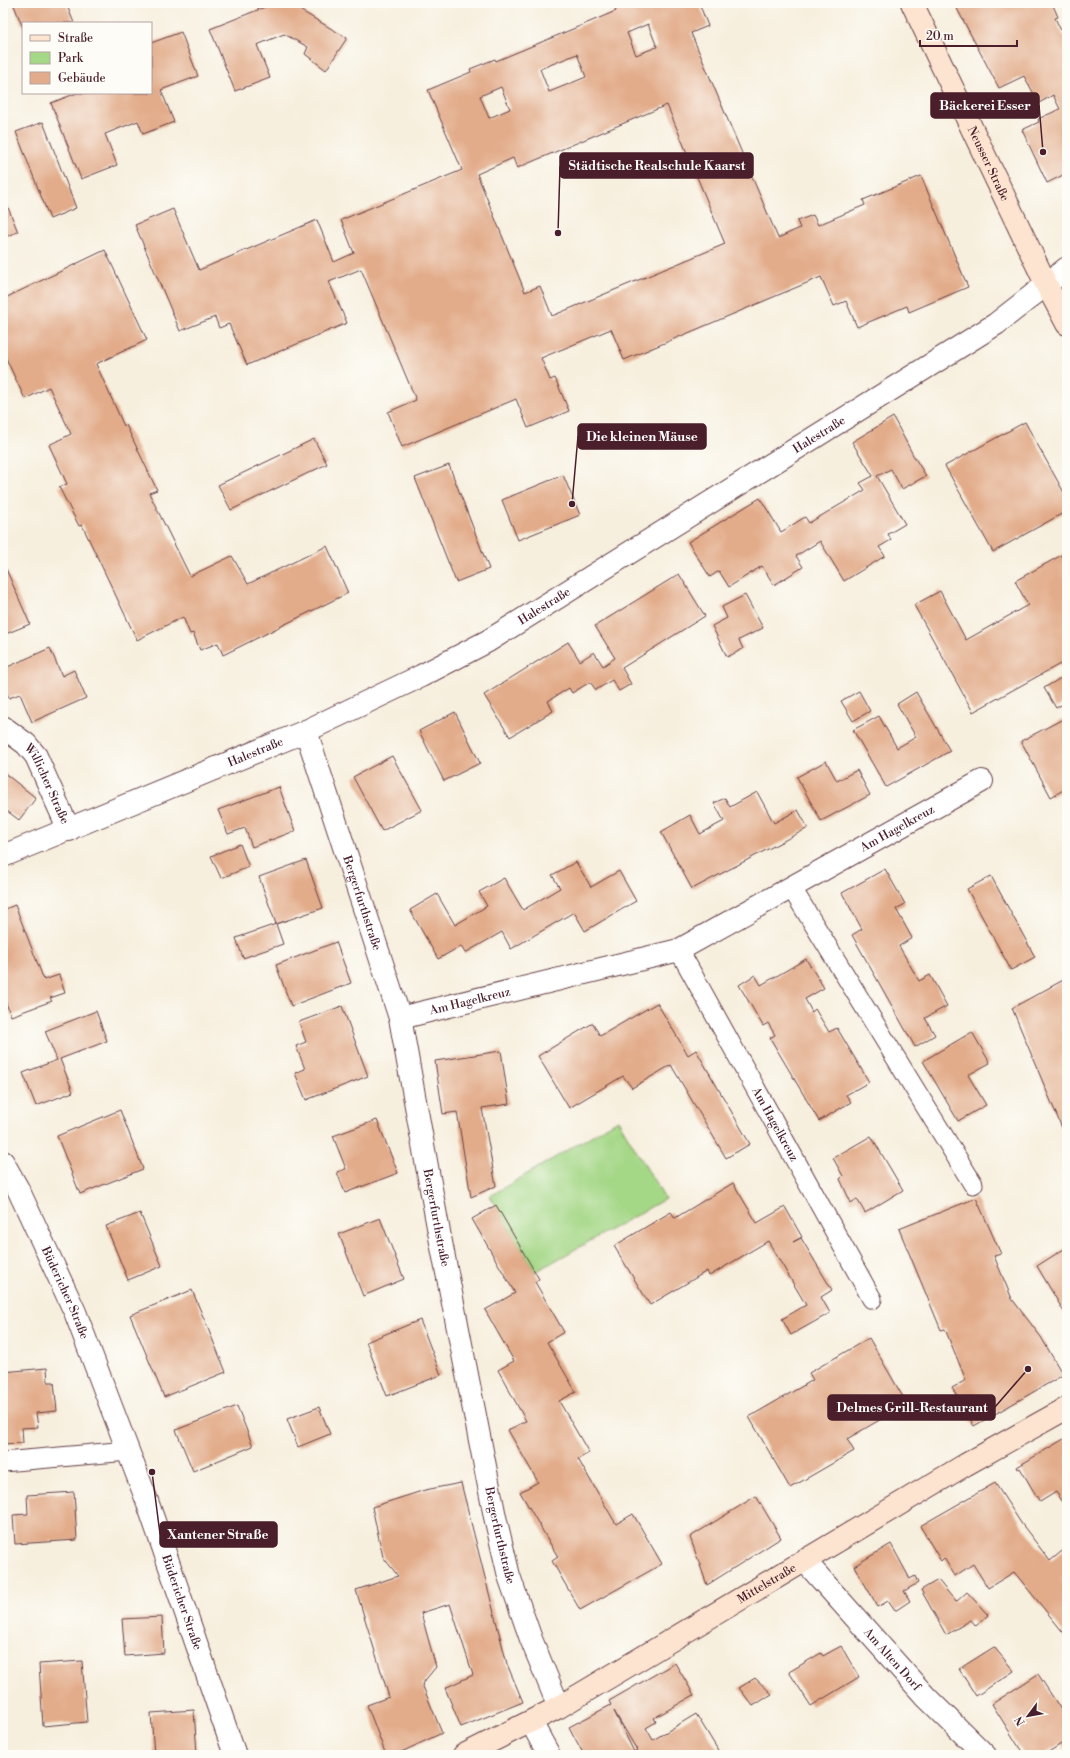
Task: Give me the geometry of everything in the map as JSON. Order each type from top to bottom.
[{"type":"street","name":"Neusser Straße","points":[[912,3],[1046,284],[1067,324]]},
{"type":"street","name":"Halestraße","points":[[3,856],[306,731],[488,641],[996,324],[1067,268]]},
{"type":"street","name":"Willicher Straße","points":[[3,727],[26,744],[36,756],[69,830]]},
{"type":"street","name":"Bergerfurthstraße","points":[[306,731],[400,1018],[438,1227],[495,1518],[509,1576],[530,1639],[559,1707]]},
{"type":"street","name":"Am Hagelkreuz","points":[[400,1018],[679,950],[982,781]]},
{"type":"street","name":"Büdericher Straße","points":[[3,1162],[75,1312],[161,1540],[235,1755]]},
{"type":"street","name":"Mittelstraße","points":[[464,1755],[559,1707],[965,1465],[1067,1408]]},
{"type":"street","name":"Am Alten Dorf","points":[[804,1560],[926,1697],[985,1755]]},
{"type":"street","points":[[531,1722],[549,1755]]},
{"type":"lane","points":[[791,887],[973,1184]]},
{"type":"lane","name":"Am Hagelkreuz","points":[[679,950],[872,1299]]},
{"type":"lane","points":[[3,1462],[128,1451]]},
{"type":"green space","points":[[618,1120],[665,1199],[535,1272],[490,1196]]},
{"type":"building","points":[[13,3],[66,3],[74,22],[22,22],[22,26]]},
{"type":"building","points":[[275,3],[288,3],[347,38],[326,70],[305,54],[308,47],[284,34],[257,45],[270,78],[235,91],[210,29]]},
{"type":"building","points":[[627,3],[699,3],[708,26],[691,33],[778,238],[800,228],[797,221],[813,215],[818,225],[865,205],[863,200],[921,176],[968,287],[909,312],[907,306],[857,327],[846,301],[834,306],[821,277],[624,360],[611,329],[541,358],[550,380],[555,378],[569,411],[528,428],[516,399],[402,447],[388,412],[416,400],[361,269],[329,282],[347,323],[247,365],[229,324],[219,328],[215,317],[180,331],[135,225],[173,209],[199,270],[317,220],[334,262],[354,253],[341,220],[462,170],[428,90],[471,72],[470,69],[495,59],[496,61],[616,11],[615,8]],"holes":[[[648,24],[657,47],[636,55],[627,33]],[[577,54],[586,77],[549,92],[540,69]],[[501,87],[510,109],[489,118],[480,96]],[[667,105],[725,244],[552,316],[540,286],[525,292],[477,174],[513,158],[517,168]]]},
{"type":"building","points":[[954,3],[1052,3],[1058,17],[1055,18],[1067,43],[1067,173],[1047,183],[1022,130],[1039,122],[1038,119],[1060,109],[1053,95],[1039,103],[1024,76],[999,88]]},
{"type":"building","points":[[181,32],[198,76],[161,90],[174,122],[143,134],[138,121],[105,134],[117,165],[81,179],[51,103],[74,94],[152,94],[152,43]]},
{"type":"building","points":[[43,122],[76,208],[50,219],[16,132]]},
{"type":"building","points":[[3,195],[18,232],[3,237]]},
{"type":"building","points":[[105,250],[147,340],[96,364],[124,426],[126,425],[157,490],[149,493],[190,576],[232,556],[248,584],[327,546],[348,593],[223,655],[218,643],[200,650],[193,633],[190,634],[183,617],[137,640],[82,525],[79,526],[59,487],[67,484],[49,445],[71,434],[49,387],[25,399],[3,352],[3,299]]},
{"type":"building","points":[[893,417],[926,476],[902,489],[891,469],[877,476],[905,524],[888,534],[891,540],[879,547],[885,556],[844,581],[820,541],[796,556],[803,567],[774,585],[762,566],[729,587],[719,571],[710,577],[688,542],[760,498],[781,532],[805,517],[809,523],[865,490],[860,483],[873,476],[852,442]]},
{"type":"building","points":[[1025,422],[1067,498],[1067,511],[993,552],[945,466]]},
{"type":"building","points":[[314,439],[327,464],[231,510],[218,485]]},
{"type":"building","points":[[449,465],[489,569],[456,582],[415,478]]},
{"type":"building","points":[[563,475],[580,515],[518,540],[502,500]]},
{"type":"building","points":[[1067,552],[1067,702],[1056,708],[1044,688],[1066,675],[1060,664],[973,712],[914,605],[940,591],[966,640],[1028,605],[1015,581]]},
{"type":"building","points":[[6,569],[30,624],[3,635],[3,570]]},
{"type":"building","points":[[679,574],[705,616],[622,668],[631,684],[619,691],[612,680],[596,690],[590,682],[572,693],[569,688],[548,701],[553,711],[510,737],[484,695],[568,642],[580,661],[594,652],[603,666],[615,658],[595,626]]},
{"type":"building","points":[[745,595],[763,628],[739,640],[743,649],[727,657],[712,626],[727,618],[722,607]]},
{"type":"building","points":[[50,648],[62,676],[74,670],[86,698],[32,722],[20,694],[9,698],[3,685],[3,669]]},
{"type":"building","points":[[859,691],[870,711],[853,721],[841,701]]},
{"type":"building","points":[[916,692],[950,751],[886,787],[853,730],[879,716],[897,748],[916,737],[897,704]]},
{"type":"building","points":[[455,712],[480,763],[444,781],[419,731]]},
{"type":"building","points":[[1067,717],[1067,788],[1051,797],[1021,741]]},
{"type":"building","points":[[392,756],[422,810],[382,831],[353,777]]},
{"type":"building","points":[[826,761],[837,781],[857,770],[870,795],[821,821],[797,777]]},
{"type":"building","points":[[3,772],[36,798],[19,820],[3,808]]},
{"type":"building","points":[[279,787],[295,831],[252,847],[245,828],[228,834],[218,810]]},
{"type":"building","points":[[757,792],[774,823],[798,810],[808,828],[692,889],[661,832],[690,815],[700,834],[724,821],[714,803],[725,798],[730,807]]},
{"type":"building","points":[[240,844],[249,867],[221,878],[211,856]]},
{"type":"building","points":[[306,860],[323,908],[276,924],[259,877]]},
{"type":"building","points":[[576,862],[591,887],[619,871],[636,901],[585,931],[574,912],[511,949],[502,932],[465,953],[461,946],[438,959],[410,910],[437,894],[455,925],[487,906],[479,892],[504,878],[523,910],[560,888],[552,875]]},
{"type":"building","points":[[885,869],[905,904],[896,909],[912,938],[899,946],[919,981],[930,975],[947,1006],[925,1018],[935,1035],[915,1047],[852,935],[862,929],[842,893]]},
{"type":"building","points":[[991,876],[1035,957],[1011,970],[967,889]]},
{"type":"building","points":[[15,905],[44,980],[59,975],[65,993],[50,998],[52,1001],[11,1016],[3,995],[3,910]]},
{"type":"building","points":[[276,924],[283,944],[243,958],[236,938]]},
{"type":"building","points":[[336,942],[351,983],[291,1006],[276,965]]},
{"type":"building","points":[[806,959],[824,988],[805,999],[812,1012],[815,1009],[829,1032],[837,1028],[869,1082],[846,1095],[851,1102],[819,1121],[770,1038],[775,1035],[768,1023],[763,1026],[739,985],[755,975],[761,985]]},
{"type":"building","points":[[1067,978],[1067,1140],[1012,1008]]},
{"type":"building","points":[[657,1003],[688,1055],[696,1050],[750,1144],[726,1158],[671,1065],[632,1088],[623,1076],[569,1108],[538,1056],[593,1023],[600,1036]]},
{"type":"building","points":[[342,1006],[368,1076],[306,1100],[295,1073],[305,1069],[296,1046],[306,1042],[299,1022]]},
{"type":"building","points":[[96,1011],[107,1041],[60,1059],[73,1092],[36,1106],[23,1073],[57,1060],[45,1031]]},
{"type":"building","points":[[972,1032],[990,1063],[968,1075],[986,1105],[958,1121],[923,1061]]},
{"type":"building","points":[[501,1051],[509,1104],[482,1108],[496,1186],[471,1197],[457,1112],[443,1114],[435,1061]]},
{"type":"building","points":[[120,1110],[143,1169],[80,1194],[57,1136]]},
{"type":"building","points":[[377,1120],[398,1173],[345,1193],[337,1172],[346,1169],[333,1136]]},
{"type":"building","points":[[871,1136],[903,1190],[865,1213],[857,1199],[851,1203],[840,1179],[843,1176],[833,1158]]},
{"type":"building","points":[[733,1183],[757,1223],[785,1207],[802,1237],[793,1242],[801,1238],[832,1290],[821,1297],[830,1313],[791,1335],[782,1319],[806,1305],[768,1241],[709,1276],[707,1271],[650,1305],[614,1246],[671,1212],[675,1218]]},
{"type":"building","points":[[976,1198],[1001,1254],[994,1256],[1012,1299],[1041,1337],[1063,1375],[974,1426],[952,1388],[966,1380],[945,1329],[941,1330],[899,1229]]},
{"type":"building","points":[[496,1205],[539,1279],[535,1282],[564,1332],[547,1342],[576,1392],[559,1401],[589,1453],[578,1459],[616,1524],[633,1514],[662,1564],[580,1610],[552,1561],[558,1557],[520,1492],[538,1482],[508,1430],[526,1421],[498,1370],[514,1361],[485,1310],[515,1293],[472,1219]]},
{"type":"building","points":[[140,1213],[162,1266],[128,1280],[106,1226]]},
{"type":"building","points":[[380,1218],[404,1279],[363,1296],[339,1234]]},
{"type":"building","points":[[1067,1247],[1067,1317],[1037,1266]]},
{"type":"building","points":[[192,1290],[226,1372],[164,1397],[130,1315]]},
{"type":"building","points":[[420,1320],[441,1375],[387,1396],[366,1342]]},
{"type":"building","points":[[869,1338],[907,1404],[847,1439],[854,1451],[790,1488],[749,1417],[813,1380],[809,1373]]},
{"type":"building","points":[[47,1368],[48,1382],[54,1382],[57,1411],[36,1413],[38,1427],[22,1428],[23,1443],[3,1444],[3,1372]]},
{"type":"building","points":[[237,1406],[253,1446],[193,1471],[176,1430]]},
{"type":"building","points":[[319,1407],[330,1434],[298,1447],[287,1419]]},
{"type":"building","points":[[1067,1437],[1067,1508],[1056,1492],[1040,1502],[1020,1468],[1018,1469],[1017,1467]]},
{"type":"building","points":[[461,1483],[507,1664],[523,1702],[461,1727],[445,1688],[473,1675],[450,1604],[421,1613],[436,1667],[422,1684],[442,1733],[395,1755],[386,1755],[367,1705],[389,1697],[356,1590],[398,1576],[383,1557],[372,1507],[425,1490]]},
{"type":"building","points":[[995,1483],[1021,1523],[1050,1561],[1067,1547],[1067,1637],[1014,1572],[988,1588],[973,1564],[955,1576],[944,1558],[941,1561],[920,1526]]},
{"type":"building","points":[[74,1492],[77,1540],[15,1544],[13,1515],[28,1514],[27,1495]]},
{"type":"building","points":[[756,1496],[781,1538],[707,1585],[690,1537]]},
{"type":"building","points":[[891,1544],[910,1579],[915,1576],[918,1583],[904,1591],[910,1601],[895,1611],[888,1601],[878,1607],[854,1566]]},
{"type":"building","points":[[938,1580],[956,1602],[967,1592],[988,1615],[976,1626],[971,1620],[946,1635],[921,1590]]},
{"type":"building","points":[[162,1617],[164,1653],[125,1656],[122,1619]]},
{"type":"building","points":[[841,1646],[859,1677],[811,1706],[789,1672],[821,1653],[823,1656]]},
{"type":"building","points":[[994,1647],[1014,1671],[976,1696],[959,1669]]},
{"type":"building","points":[[82,1661],[87,1722],[43,1726],[39,1664]]},
{"type":"building","points":[[675,1663],[694,1695],[654,1718],[656,1722],[646,1728],[653,1740],[696,1714],[721,1755],[584,1755],[569,1727],[611,1705],[609,1701]],"holes":[[[614,1711],[637,1750],[634,1752]]]},
{"type":"building","points":[[1038,1674],[1067,1719],[1067,1754],[1061,1744],[1044,1755],[1024,1755],[992,1704]]},
{"type":"building","points":[[755,1678],[772,1694],[753,1706],[739,1688]]},
{"type":"building","points":[[194,1710],[197,1754],[154,1755],[151,1713]]},
{"type":"place","name":"Bäckerei Esser","points":[[1043,152]]},
{"type":"place","name":"Städtische Realschule Kaarst","points":[[558,233]]},
{"type":"place","name":"Die kleinen Mäuse","points":[[572,504]]},
{"type":"place","name":"Delmes Grill-Restaurant","points":[[1028,1369]]},
{"type":"place","name":"Xantener Straße","points":[[152,1472]]}]
